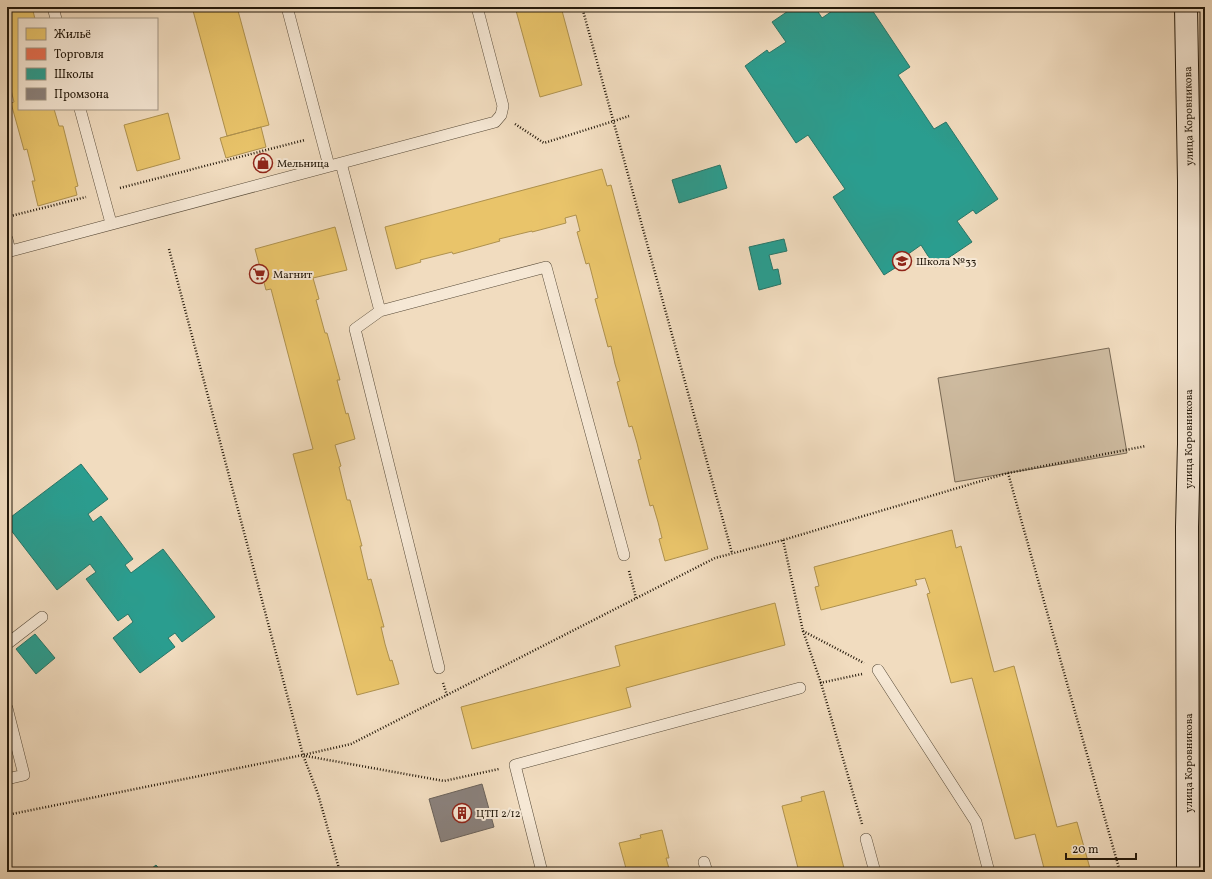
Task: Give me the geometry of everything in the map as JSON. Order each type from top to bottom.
[{"type":"street","name":"улица Коровникова","points":[[1186,7],[1189,181],[1197,279],[1189,444],[1187,527],[1188,872]]},
{"type":"lane","points":[[53,7],[56,18]]},
{"type":"lane","points":[[287,7],[329,166]]},
{"type":"lane","points":[[7,239],[9,252],[495,122],[501,115],[503,106],[477,7]]},
{"type":"lane","points":[[80,110],[111,224]]},
{"type":"lane","points":[[341,163],[380,311]]},
{"type":"lane","points":[[438,668],[355,329],[380,311],[546,267],[624,556]]},
{"type":"lane","points":[[7,644],[42,617]]},
{"type":"lane","points":[[878,670],[976,822],[989,872]]},
{"type":"lane","points":[[542,872],[515,765],[800,688]]},
{"type":"lane","points":[[7,708],[24,775],[7,779]]},
{"type":"lane","points":[[866,839],[875,872]]},
{"type":"path","points":[[582,7],[732,553]]},
{"type":"path","points":[[501,115],[544,142],[614,122],[629,116]]},
{"type":"path","points":[[7,218],[321,135]]},
{"type":"path","points":[[169,249],[303,755],[318,794],[340,872]]},
{"type":"path","points":[[7,816],[351,744],[715,558],[783,540],[1008,473],[1146,446]]},
{"type":"path","points":[[1008,473],[1120,872]]},
{"type":"path","points":[[783,540],[802,631],[821,683],[866,839]]},
{"type":"path","points":[[624,556],[636,598]]},
{"type":"path","points":[[802,631],[878,670]]},
{"type":"path","points":[[800,688],[878,670]]},
{"type":"path","points":[[303,755],[444,781],[515,765]]},
{"type":"shaded area","points":[[1109,348],[1127,453],[955,482],[938,378]]},
{"type":"building: Жильё","points":[[7,7],[32,7],[35,18],[18,18],[18,110],[54,110],[59,126],[63,126],[78,186],[75,187],[77,195],[38,206],[32,181],[35,181],[27,149],[24,150],[11,103],[14,102],[7,74]]},
{"type":"building: Жильё","points":[[192,7],[237,7],[269,125],[227,136]]},
{"type":"building: Жильё","points":[[515,7],[561,7],[582,85],[540,97]]},
{"type":"building: Жильё","points":[[168,113],[180,159],[137,171],[124,125]]},
{"type":"building: Жильё","points":[[261,127],[266,147],[226,158],[220,138]]},
{"type":"building: Жильё","points":[[602,169],[607,186],[611,185],[708,549],[665,561],[659,539],[662,538],[658,522],[653,505],[650,506],[638,460],[641,459],[637,443],[632,426],[629,427],[617,382],[620,381],[611,346],[608,347],[595,299],[598,298],[589,263],[586,264],[577,232],[580,231],[576,215],[565,218],[566,223],[499,239],[500,241],[453,254],[452,252],[420,260],[421,262],[396,269],[385,227]]},
{"type":"building: Жильё","points":[[335,227],[347,270],[313,278],[319,299],[316,300],[340,380],[337,380],[346,414],[348,413],[355,439],[335,445],[341,466],[339,467],[347,500],[350,500],[362,546],[360,546],[368,580],[371,579],[384,627],[381,627],[385,644],[390,661],[392,660],[399,684],[357,695],[293,454],[313,449],[271,289],[266,290],[255,249]]},
{"type":"building: Жильё","points":[[952,530],[956,548],[961,546],[994,672],[1014,666],[1057,827],[1077,822],[1091,872],[1045,872],[1035,834],[1015,839],[972,678],[951,683],[927,594],[930,593],[925,578],[915,580],[917,585],[821,610],[815,587],[819,586],[814,567]]},
{"type":"building: Жильё","points":[[775,603],[785,645],[626,688],[631,707],[472,749],[461,707],[620,666],[615,646]]},
{"type":"building: Жильё","points":[[824,791],[845,872],[799,872],[782,806],[802,801],[801,797]]},
{"type":"building: Жильё","points":[[662,830],[669,858],[666,858],[670,872],[627,872],[619,843],[641,838],[640,835]]},
{"type":"building: Торговля","name":"Мельница","points":[[261,156],[265,156],[269,162],[265,168],[261,168],[257,164],[257,160]]},
{"type":"building: Школы","points":[[794,7],[815,7],[822,18],[838,7],[870,7],[910,67],[898,75],[934,129],[946,122],[998,199],[976,214],[973,210],[957,221],[972,242],[935,267],[921,245],[904,257],[906,261],[884,275],[833,197],[845,189],[808,135],[796,143],[745,66],[767,50],[769,53],[786,42],[772,22]]},
{"type":"building: Школы","points":[[720,165],[727,188],[679,203],[672,180]]},
{"type":"building: Школы","points":[[784,239],[787,251],[769,255],[773,270],[778,269],[781,284],[759,290],[749,247]]},
{"type":"building: Школы","points":[[81,464],[108,499],[88,514],[93,522],[101,516],[133,559],[125,565],[131,573],[163,549],[215,617],[182,642],[175,633],[168,638],[175,647],[140,673],[113,638],[133,622],[128,614],[118,621],[86,579],[96,572],[90,564],[57,590],[7,525],[7,520]]},
{"type":"building: Школы","points":[[35,634],[55,658],[36,674],[16,649]]},
{"type":"building: Школы","points":[[156,865],[162,872],[147,872]]},
{"type":"building: Промзона","name":"ЦТП 2/12","points":[[482,784],[494,827],[441,842],[429,799]]},
{"type":"place","name":"Мельница","points":[[263,163]]},
{"type":"place","name":"Школа №33","points":[[902,261]]},
{"type":"place","name":"Магнит","points":[[259,274]]},
{"type":"place","name":"ЦТП 2/12","points":[[462,813]]}]
